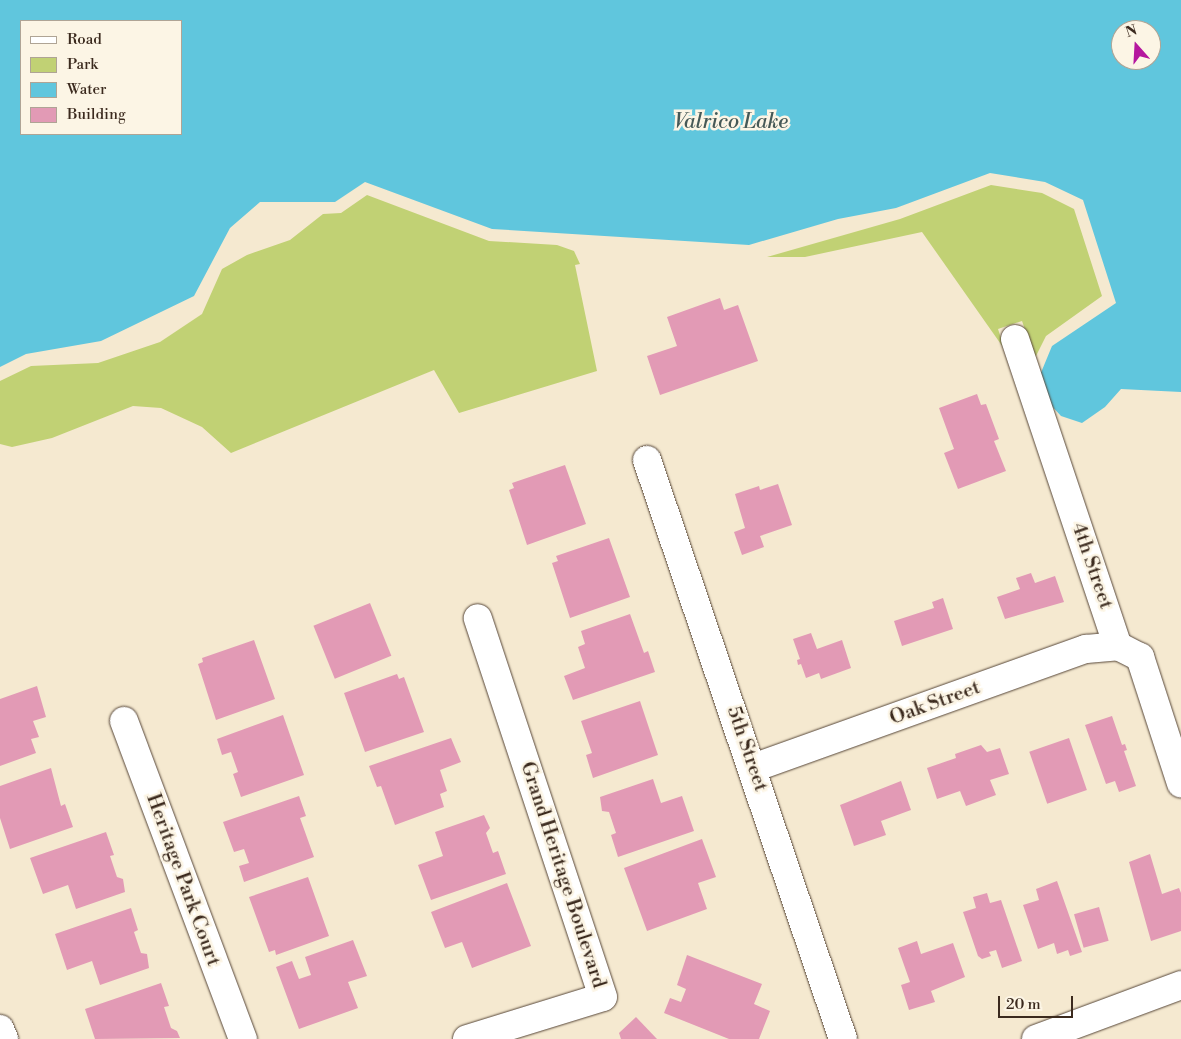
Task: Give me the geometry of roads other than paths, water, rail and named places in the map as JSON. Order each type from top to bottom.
[{"type":"street","name":"4th Street","points":[[1015,339],[1118,646]]},
{"type":"street","name":"5th Street","points":[[646,460],[753,768],[844,1039]]},
{"type":"street","name":"Grand Heritage Boulevard","points":[[467,1039],[604,997],[478,618]]},
{"type":"street","name":"Oak Street","points":[[753,768],[1086,649],[1118,646]]},
{"type":"street","points":[[1118,646],[1140,657],[1181,783]]},
{"type":"street","name":"Heritage Park Court","points":[[124,720],[243,1039]]},
{"type":"street","points":[[1036,1039],[1181,985]]},
{"type":"street","points":[[0,1029],[4,1039]]},
{"type":"water","name":"Valrico Lake","points":[[0,0],[1181,0],[1181,392],[1121,389],[1105,407],[1082,423],[1061,416],[1048,402],[1040,375],[1052,346],[1116,303],[1083,200],[1045,182],[990,173],[896,208],[838,219],[749,245],[492,229],[365,182],[335,202],[260,202],[230,228],[194,296],[101,341],[26,354],[0,367]]}]
